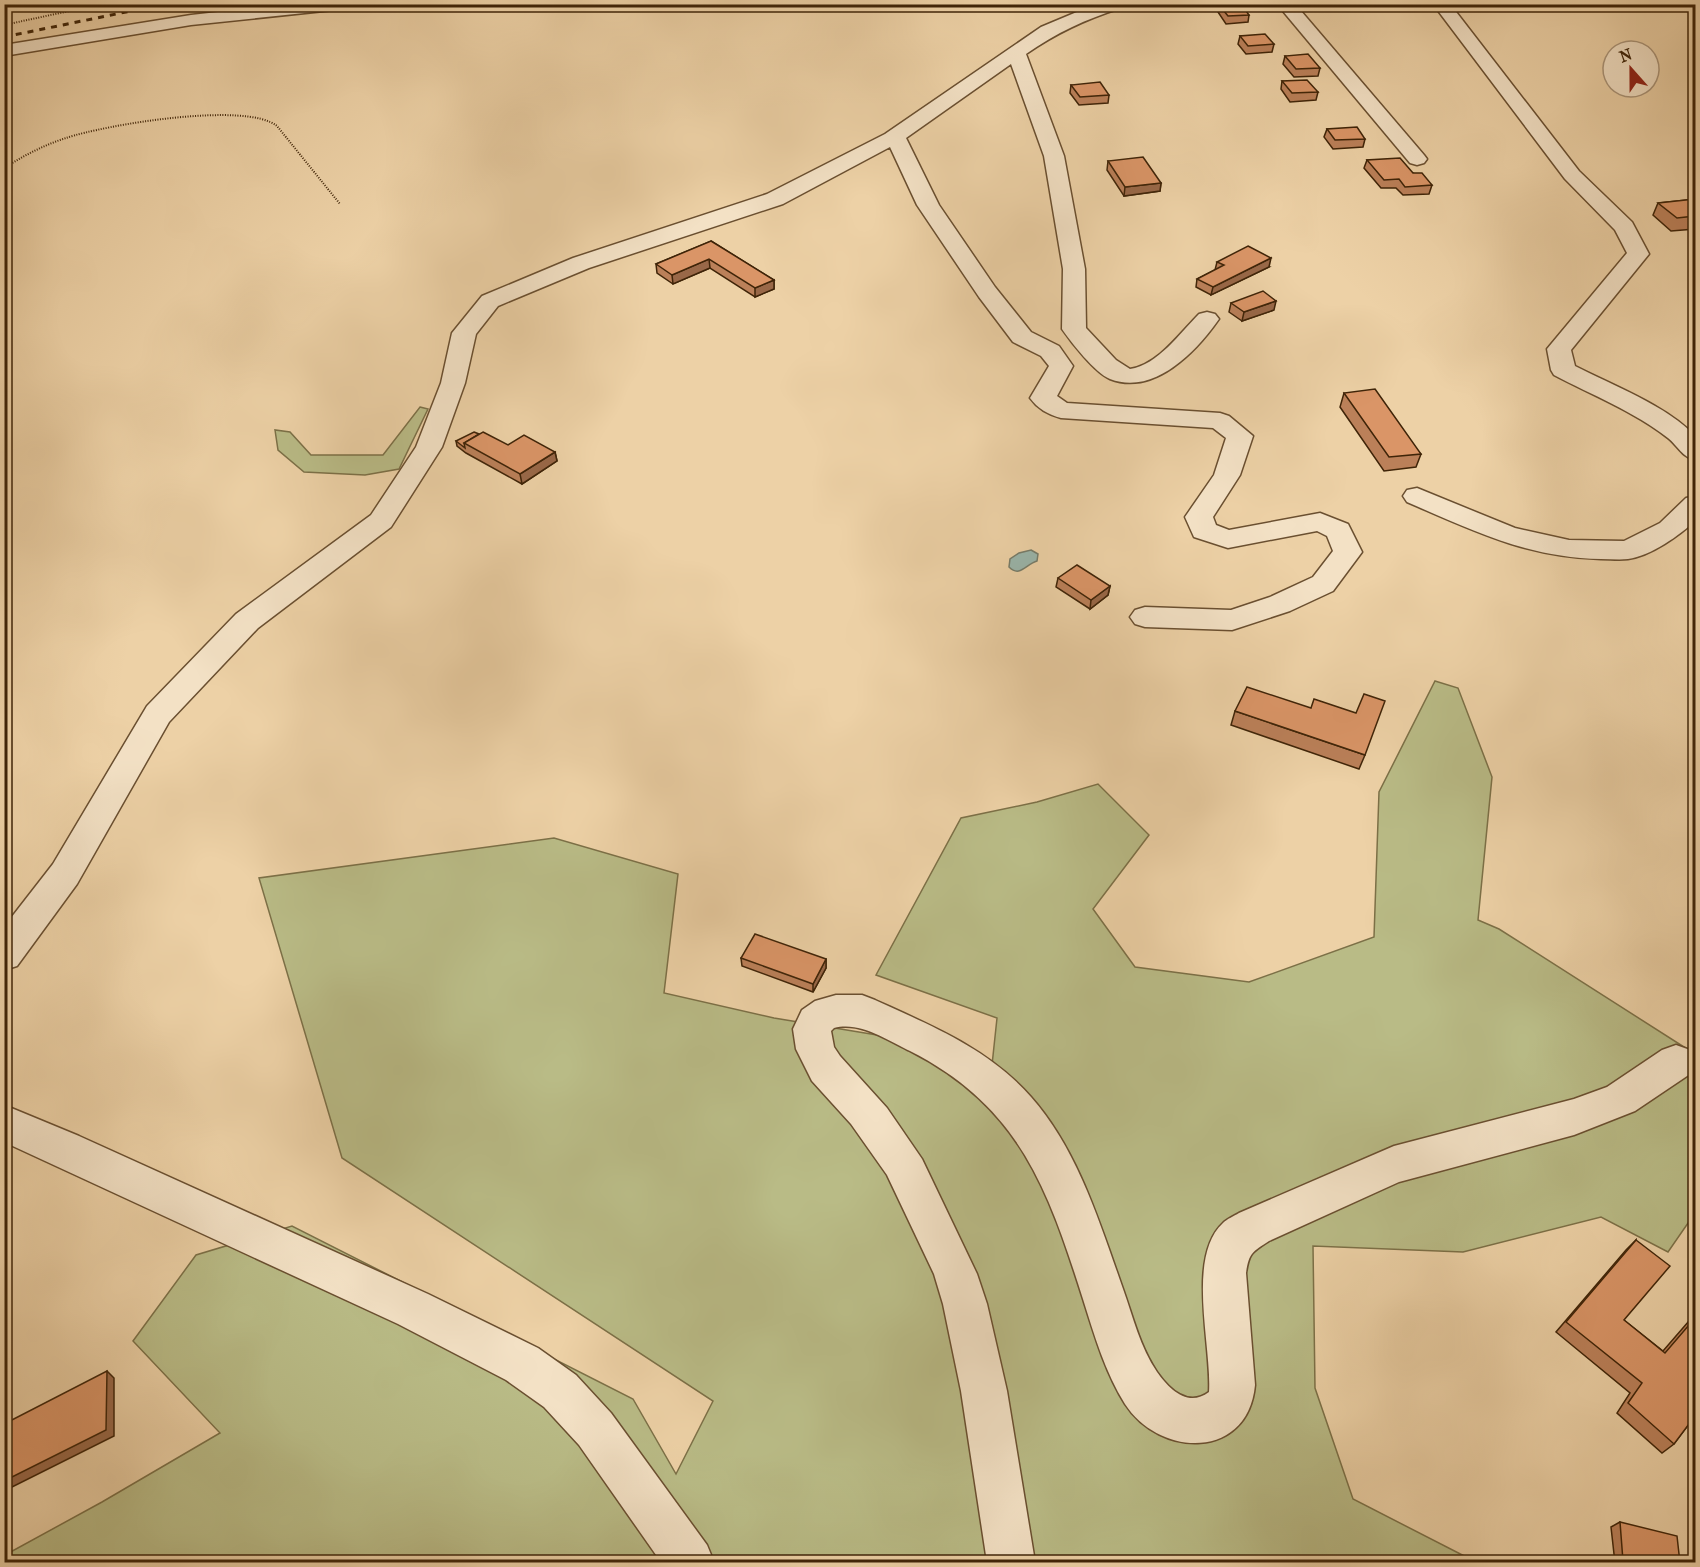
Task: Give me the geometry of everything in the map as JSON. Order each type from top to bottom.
[{"type":"street","points":[[4,51],[191,20],[343,4]]},
{"type":"street","points":[[4,955],[65,874],[158,714],[247,621],[381,521],[429,447],[453,383],[464,333],[490,301],[581,264],[775,199],[892,138],[1016,52],[1066,22],[1115,4]]},
{"type":"street","points":[[1286,4],[1417,159]]},
{"type":"street","points":[[1441,4],[1572,175],[1624,227],[1638,254],[1559,349],[1563,370],[1646,413],[1678,433],[1695,453]]},
{"type":"street","points":[[1016,52],[1054,156],[1074,269],[1074,329],[1117,373],[1141,376],[1156,370],[1207,319]]},
{"type":"street","points":[[892,138],[897,140],[928,205],[987,292],[1022,337],[1050,351],[1061,366],[1043,398],[1061,410],[1220,421],[1240,436],[1227,475],[1198,517],[1204,531],[1228,539],[1320,522],[1338,530],[1348,552],[1323,584],[1280,604],[1232,620],[1144,617]]},
{"type":"street","points":[[1417,496],[1507,535],[1569,549],[1628,550],[1670,529],[1695,504]]},
{"type":"street","points":[[1011,1563],[981,1371],[960,1286],[918,1192],[899,1160],[864,1110],[817,1055],[812,1029],[814,1022],[821,1016],[846,1008],[862,1011],[971,1067],[1011,1101],[1052,1159],[1072,1206],[1113,1322],[1140,1385],[1151,1401],[1165,1412],[1193,1423],[1216,1415],[1230,1402],[1232,1385],[1225,1272],[1228,1251],[1238,1237],[1282,1214],[1394,1165],[1574,1117],[1621,1098],[1676,1062]]},
{"type":"street","points":[[4,1123],[413,1309],[522,1364],[561,1391],[595,1429],[690,1563]]},
{"type":"path","points":[[4,25],[102,4]]},
{"type":"path","points":[[4,168],[67,137],[115,126],[196,116],[269,119],[340,204]]},
{"type":"green space","points":[[420,407],[428,409],[399,469],[365,475],[304,472],[278,450],[275,430],[290,432],[311,455],[383,455]]},
{"type":"green space","points":[[1435,681],[1458,688],[1492,777],[1478,920],[1499,929],[1695,1054],[1695,1213],[1668,1252],[1601,1217],[1463,1252],[1313,1246],[1315,1388],[1353,1499],[1476,1562],[5,1562],[5,1555],[220,1433],[133,1341],[196,1255],[292,1226],[633,1399],[676,1474],[713,1401],[342,1158],[259,878],[554,838],[678,874],[664,993],[774,1018],[877,1035],[992,1065],[997,1018],[876,975],[961,818],[1037,802],[1098,784],[1149,835],[1093,909],[1135,967],[1249,982],[1374,937],[1379,792]]},
{"type":"water","points":[[1031,550],[1038,554],[1037,561],[1020,571],[1009,567],[1010,559],[1019,553]]},
{"type":"building","points":[[1241,4],[1249,15],[1228,16],[1219,5]]},
{"type":"building","points":[[1265,34],[1274,44],[1248,46],[1240,36]]},
{"type":"building","points":[[1308,54],[1320,68],[1296,69],[1285,56]]},
{"type":"building","points":[[1307,80],[1318,92],[1292,93],[1282,81]]},
{"type":"building","points":[[1100,82],[1109,95],[1080,97],[1071,85]]},
{"type":"building","points":[[1357,127],[1365,139],[1335,140],[1327,129]]},
{"type":"building","points":[[1143,157],[1161,183],[1125,187],[1108,161]]},
{"type":"building","points":[[1400,158],[1413,173],[1422,173],[1432,185],[1405,187],[1399,179],[1384,180],[1367,160]]},
{"type":"building","points":[[1695,199],[1695,216],[1677,218],[1658,203]]},
{"type":"building","points":[[711,241],[774,280],[755,288],[709,259],[672,275],[656,264]]},
{"type":"building","points":[[1248,246],[1271,258],[1213,287],[1197,279],[1224,265],[1217,262]]},
{"type":"building","points":[[1263,291],[1276,301],[1244,312],[1231,303]]},
{"type":"building","points":[[1375,389],[1421,454],[1389,457],[1344,393]]},
{"type":"building","points":[[474,432],[479,434],[464,443],[465,448],[456,441]]},
{"type":"building","points":[[483,432],[508,445],[524,435],[555,452],[520,474],[464,443]]},
{"type":"building","points":[[1077,565],[1110,586],[1091,600],[1058,578]]},
{"type":"building","points":[[1247,687],[1311,708],[1314,699],[1356,713],[1364,694],[1385,701],[1365,755],[1235,711]]},
{"type":"building","points":[[755,934],[826,959],[813,984],[741,958]]},
{"type":"building","points":[[1636,1240],[1670,1266],[1624,1320],[1665,1353],[1695,1318],[1695,1416],[1674,1444],[1628,1403],[1642,1383],[1566,1322]]},
{"type":"building","points":[[107,1371],[106,1430],[4,1481],[4,1424]]},
{"type":"building","points":[[1620,1522],[1677,1536],[1680,1563],[1623,1561]]},
{"type":"railway","points":[[4,37],[165,4]]}]
